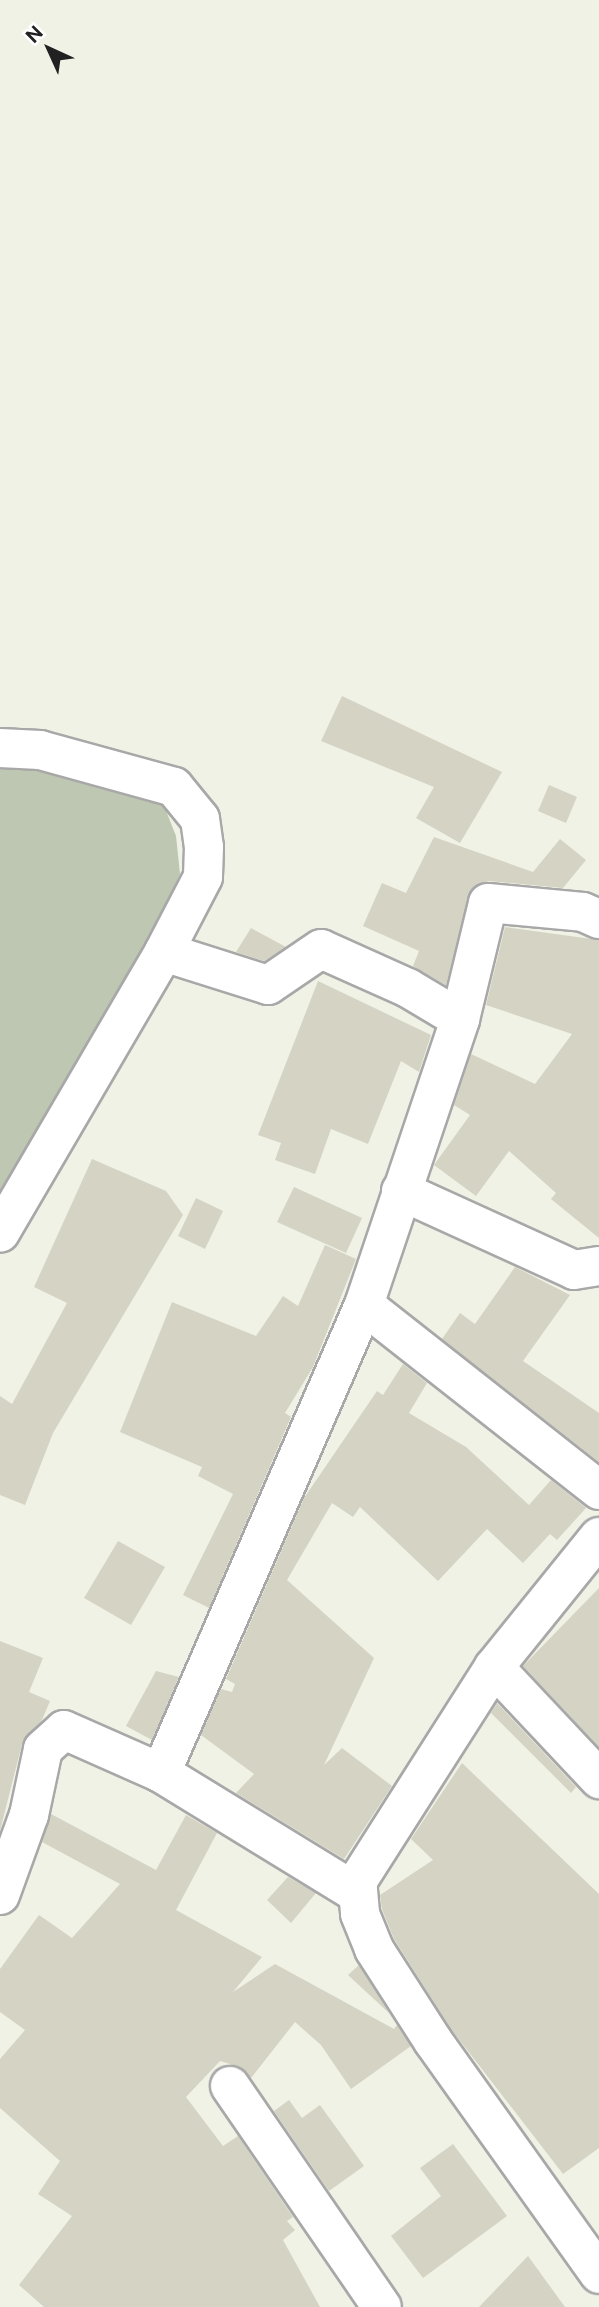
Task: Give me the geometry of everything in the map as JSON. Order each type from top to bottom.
[{"type":"street","points":[[0,748],[40,750],[174,787],[201,819],[203,877],[164,952],[0,1233]]},
{"type":"street","points":[[162,1773],[364,1305],[460,1019],[488,903],[583,912],[599,919]]},
{"type":"street","points":[[164,952],[268,985],[321,949],[408,988],[460,1019]]},
{"type":"street","points":[[401,1191],[575,1270],[599,1266]]},
{"type":"street","points":[[364,1305],[599,1490]]},
{"type":"street","points":[[352,1890],[494,1667],[599,1537]]},
{"type":"street","points":[[494,1667],[599,1779]]},
{"type":"street","points":[[0,1895],[51,1738],[64,1730],[86,1736],[162,1773],[352,1890],[358,1890],[360,1914],[374,1949],[410,2006],[599,2274]]},
{"type":"street","points":[[230,2086],[382,2307]]},
{"type":"shaded area","points":[[0,765],[26,766],[163,803],[176,836],[180,874],[148,943],[0,1204]]},
{"type":"building","points":[[342,696],[502,772],[460,843],[416,818],[434,787],[321,741]]},
{"type":"building","points":[[549,785],[577,797],[566,823],[538,811]]},
{"type":"building","points":[[434,837],[533,872],[560,839],[586,860],[563,888],[489,881],[472,888],[446,985],[413,966],[419,951],[363,926],[382,883],[406,893]]},
{"type":"building","points":[[505,927],[599,940],[599,1238],[551,1199],[556,1193],[509,1151],[476,1196],[434,1165],[470,1115],[454,1105],[471,1054],[535,1084],[572,1034],[486,1005]]},
{"type":"building","points":[[251,928],[286,947],[264,961],[236,952]]},
{"type":"building","points":[[318,981],[431,1035],[419,1072],[401,1061],[368,1144],[331,1129],[315,1174],[275,1160],[281,1143],[258,1135]]},
{"type":"building","points":[[92,1159],[166,1191],[183,1215],[53,1433],[25,1505],[0,1495],[0,1396],[12,1404],[67,1303],[34,1287]]},
{"type":"building","points":[[294,1187],[362,1218],[346,1253],[277,1222]]},
{"type":"building","points":[[196,1198],[223,1211],[205,1249],[178,1236]]},
{"type":"building","points":[[325,1245],[356,1259],[313,1367],[285,1413],[291,1417],[209,1608],[183,1595],[233,1494],[198,1476],[202,1467],[120,1432],[172,1302],[256,1336],[283,1296],[298,1306]]},
{"type":"building","points":[[515,1267],[570,1295],[523,1361],[599,1413],[599,1462],[442,1339],[460,1313],[475,1324]]},
{"type":"building","points":[[403,1364],[427,1383],[409,1413],[466,1447],[529,1505],[551,1480],[586,1508],[557,1540],[550,1534],[523,1563],[487,1529],[438,1581],[360,1507],[353,1517],[332,1503],[287,1580],[374,1658],[324,1765],[342,1748],[392,1786],[344,1859],[236,1793],[254,1774],[201,1735],[221,1689],[232,1692],[235,1684],[226,1679],[304,1498],[377,1391],[383,1395]]},
{"type":"building","points":[[118,1541],[165,1567],[131,1625],[84,1598]]},
{"type":"building","points":[[599,1588],[599,1747],[523,1666]]},
{"type":"building","points":[[0,1641],[43,1658],[29,1692],[50,1701],[42,1720],[22,1744],[0,1831]]},
{"type":"building","points":[[156,1671],[179,1677],[152,1740],[126,1726]]},
{"type":"building","points":[[497,1703],[576,1787],[571,1793],[491,1713]]},
{"type":"building","points":[[462,1763],[599,1894],[599,2148],[563,2174],[451,2029],[394,1939],[382,1909],[380,1895],[433,1860],[411,1839]]},
{"type":"building","points":[[51,1814],[156,1870],[186,1815],[217,1833],[176,1910],[262,1957],[233,1992],[275,1964],[394,2029],[397,2025],[411,2046],[351,2089],[321,2045],[295,2022],[251,2078],[240,2067],[220,2061],[186,2097],[223,2146],[238,2136],[293,2217],[287,2221],[295,2230],[283,2240],[320,2307],[44,2307],[19,2285],[72,2216],[38,2194],[60,2161],[0,2108],[0,2059],[25,2030],[0,2012],[0,1969],[39,1915],[72,1938],[120,1884],[42,1842]]},
{"type":"building","points":[[288,1877],[316,1893],[291,1923],[267,1900]]},
{"type":"building","points":[[359,1965],[389,2013],[348,1975]]},
{"type":"building","points":[[289,2100],[302,2118],[320,2105],[364,2166],[329,2191],[274,2111]]},
{"type":"building","points":[[453,2144],[507,2216],[423,2278],[391,2236],[441,2196],[420,2168]]},
{"type":"building","points":[[528,2256],[565,2307],[479,2307]]}]
